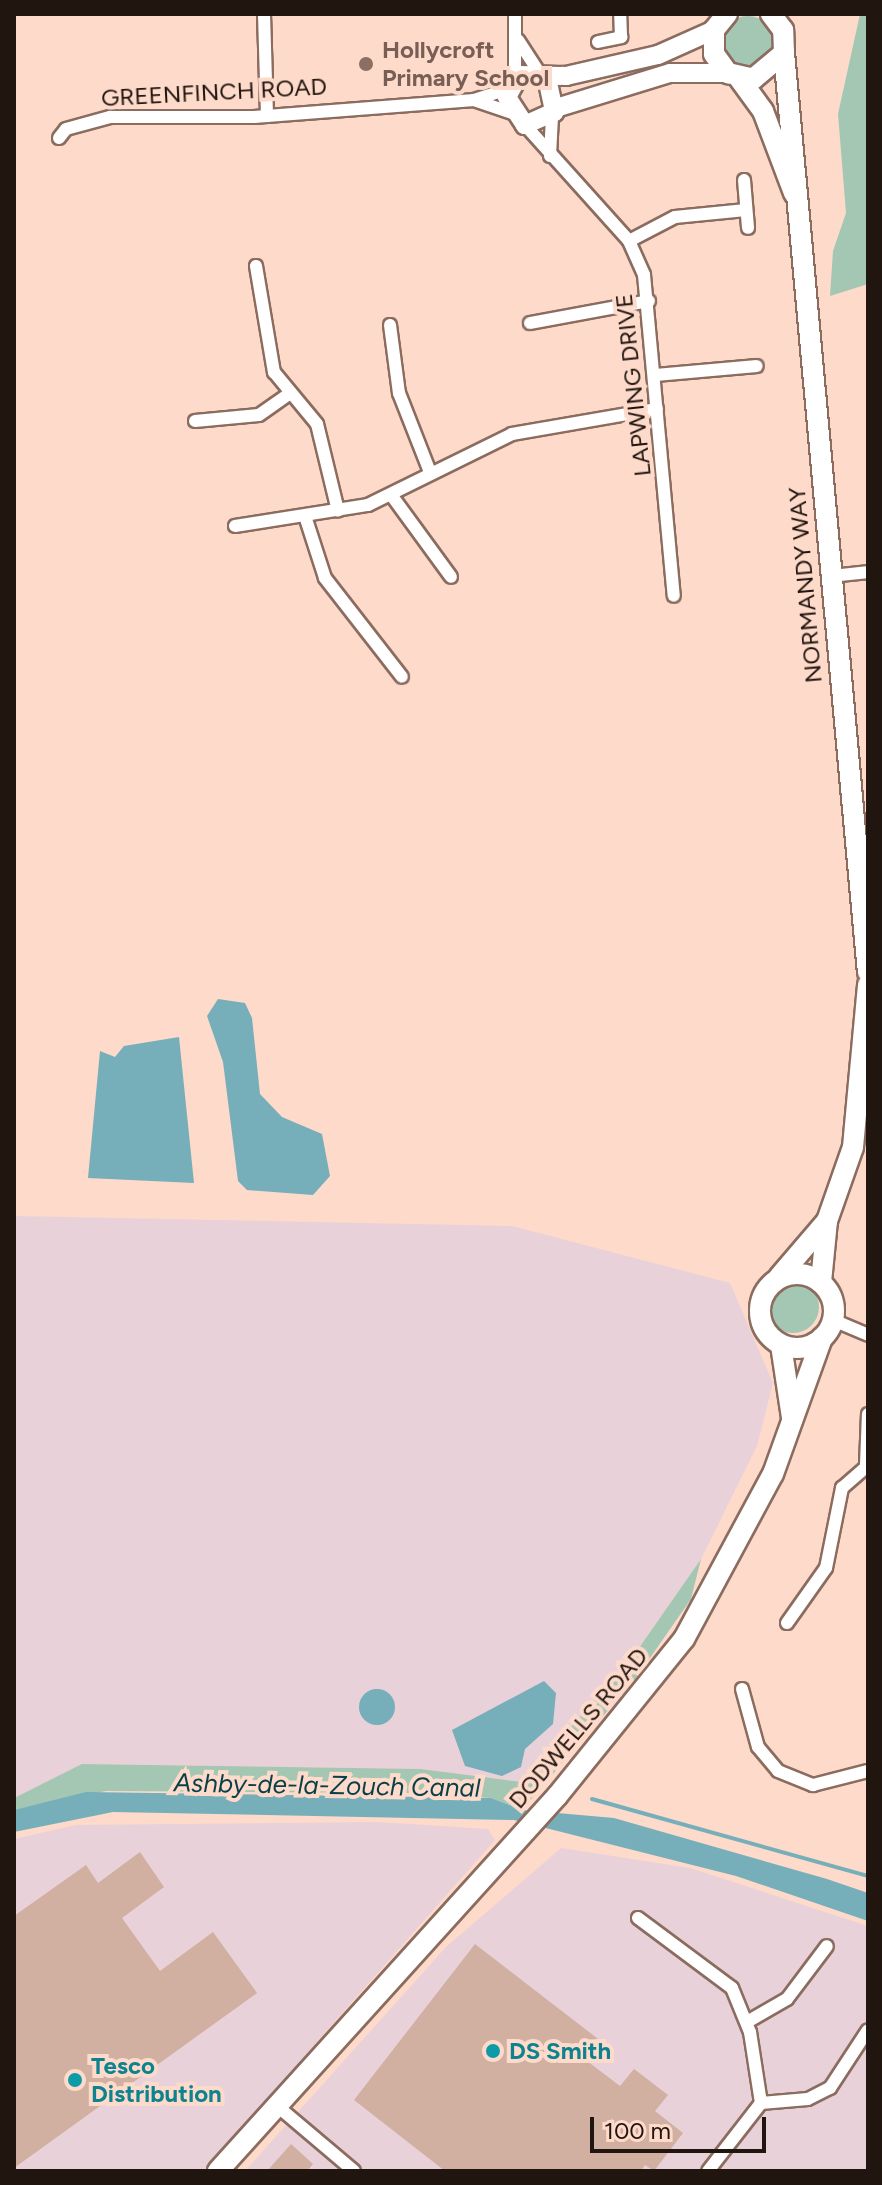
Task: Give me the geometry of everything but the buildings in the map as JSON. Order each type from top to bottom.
[{"type":"main road","name":"NORMANDY WAY","points":[[771,14],[783,30],[794,193],[868,972]]},
{"type":"main road","name":"NORMANDY WAY","points":[[721,19],[714,54],[763,111],[794,193]]},
{"type":"main road","points":[[734,75],[766,75],[784,53]]},
{"type":"main road","points":[[821,1282],[827,1221],[853,1147],[868,985]]},
{"type":"main road","points":[[793,1422],[781,1345],[759,1317],[763,1293],[827,1221]]},
{"type":"main road","points":[[779,1277],[801,1273],[821,1282],[833,1299],[828,1329],[802,1348],[781,1345]]},
{"type":"main road","name":"DODWELLS ROAD","points":[[218,2171],[558,1795],[684,1639],[766,1488],[828,1329]]},
{"type":"street","points":[[264,14],[267,116]]},
{"type":"street","points":[[515,14],[518,40],[511,83],[518,119],[554,112],[670,73],[734,75]]},
{"type":"street","points":[[598,42],[621,37],[620,14]]},
{"type":"street","points":[[511,83],[658,55],[721,19]]},
{"type":"street","points":[[518,40],[544,76],[554,112],[550,156]]},
{"type":"street","name":"GREENFINCH ROAD","points":[[59,138],[66,129],[110,117],[267,116],[474,100],[511,83]]},
{"type":"street","name":"GREENFINCH ROAD","points":[[474,100],[518,119]]},
{"type":"street","name":"LAPWING DRIVE","points":[[518,119],[629,241],[649,301],[674,596]]},
{"type":"street","points":[[744,180],[748,228]]},
{"type":"street","points":[[629,241],[675,217],[746,210]]},
{"type":"street","points":[[256,266],[274,372],[288,395],[317,424],[338,511]]},
{"type":"street","points":[[530,323],[649,301]]},
{"type":"street","points":[[390,325],[399,393],[430,472]]},
{"type":"street","points":[[656,375],[757,366]]},
{"type":"street","points":[[195,421],[259,415],[288,395]]},
{"type":"street","points":[[235,526],[306,519],[392,496],[430,472],[512,434],[657,409]]},
{"type":"street","points":[[392,496],[451,577]]},
{"type":"street","points":[[306,519],[325,578],[402,677]]},
{"type":"street","points":[[831,576],[868,572]]},
{"type":"street","points":[[828,1329],[868,1335]]},
{"type":"street","points":[[787,1623],[826,1568],[842,1488],[867,1465],[868,1414]]},
{"type":"street","points":[[742,1689],[758,1747],[778,1771],[813,1785],[868,1771]]},
{"type":"street","points":[[638,1918],[732,1988],[747,2022],[761,2103]]},
{"type":"street","points":[[747,2022],[787,1999],[827,1946]]},
{"type":"street","points":[[708,2171],[761,2103],[808,2099],[830,2088],[868,2030]]},
{"type":"street","points":[[276,2105],[354,2171]]},
{"type":"shaded area","points":[[14,1216],[512,1226],[730,1283],[773,1383],[757,1446],[701,1559],[632,1658],[522,1782],[421,1769],[83,1764],[14,1798]]},
{"type":"shaded area","points":[[378,1822],[488,1829],[495,1840],[203,2171],[14,2171],[14,1839],[76,1825]]},
{"type":"shaded area","points":[[561,1848],[690,1868],[868,1926],[868,2171],[245,2171],[446,1947]]},
{"type":"green space","points":[[860,14],[868,14],[868,284],[830,296],[833,251],[846,213],[838,114]]},
{"type":"green space","points":[[748,16],[767,23],[774,42],[767,61],[748,68],[729,61],[722,42],[729,23]]},
{"type":"green space","points":[[793,1281],[811,1289],[819,1307],[811,1325],[793,1333],[775,1325],[767,1307],[775,1289]]},
{"type":"green space","points":[[701,1559],[691,1599],[636,1678],[522,1810],[491,1798],[423,1793],[106,1791],[14,1810],[14,1798],[82,1764],[421,1769],[522,1782],[632,1658]]},
{"type":"water","points":[[218,999],[245,1003],[252,1018],[260,1094],[282,1117],[322,1134],[330,1176],[313,1195],[247,1190],[238,1181],[223,1062],[207,1016]]},
{"type":"water","points":[[179,1037],[194,1183],[88,1178],[100,1051],[115,1057],[124,1046]]},
{"type":"water","points":[[544,1681],[556,1693],[553,1724],[525,1749],[521,1767],[502,1776],[465,1766],[452,1730]]},
{"type":"water","points":[[377,1689],[389,1695],[395,1707],[389,1719],[377,1725],[365,1719],[359,1707],[365,1695]]},
{"type":"water","points":[[86,1792],[491,1798],[523,1810],[614,1818],[868,1893],[868,1921],[736,1876],[514,1820],[113,1812],[14,1832],[14,1810]]},
{"type":"waterway","points":[[592,1799],[868,1876]]},
{"type":"place","name":"Hollycroft Primary School","points":[[366,64]]},
{"type":"place","name":"DS Smith","points":[[493,2051]]},
{"type":"place","name":"Tesco Distribution","points":[[75,2080]]},
{"type":"water label","name":"Ashby-de-la-Zouch Canal","points":[[327,1786]]}]
